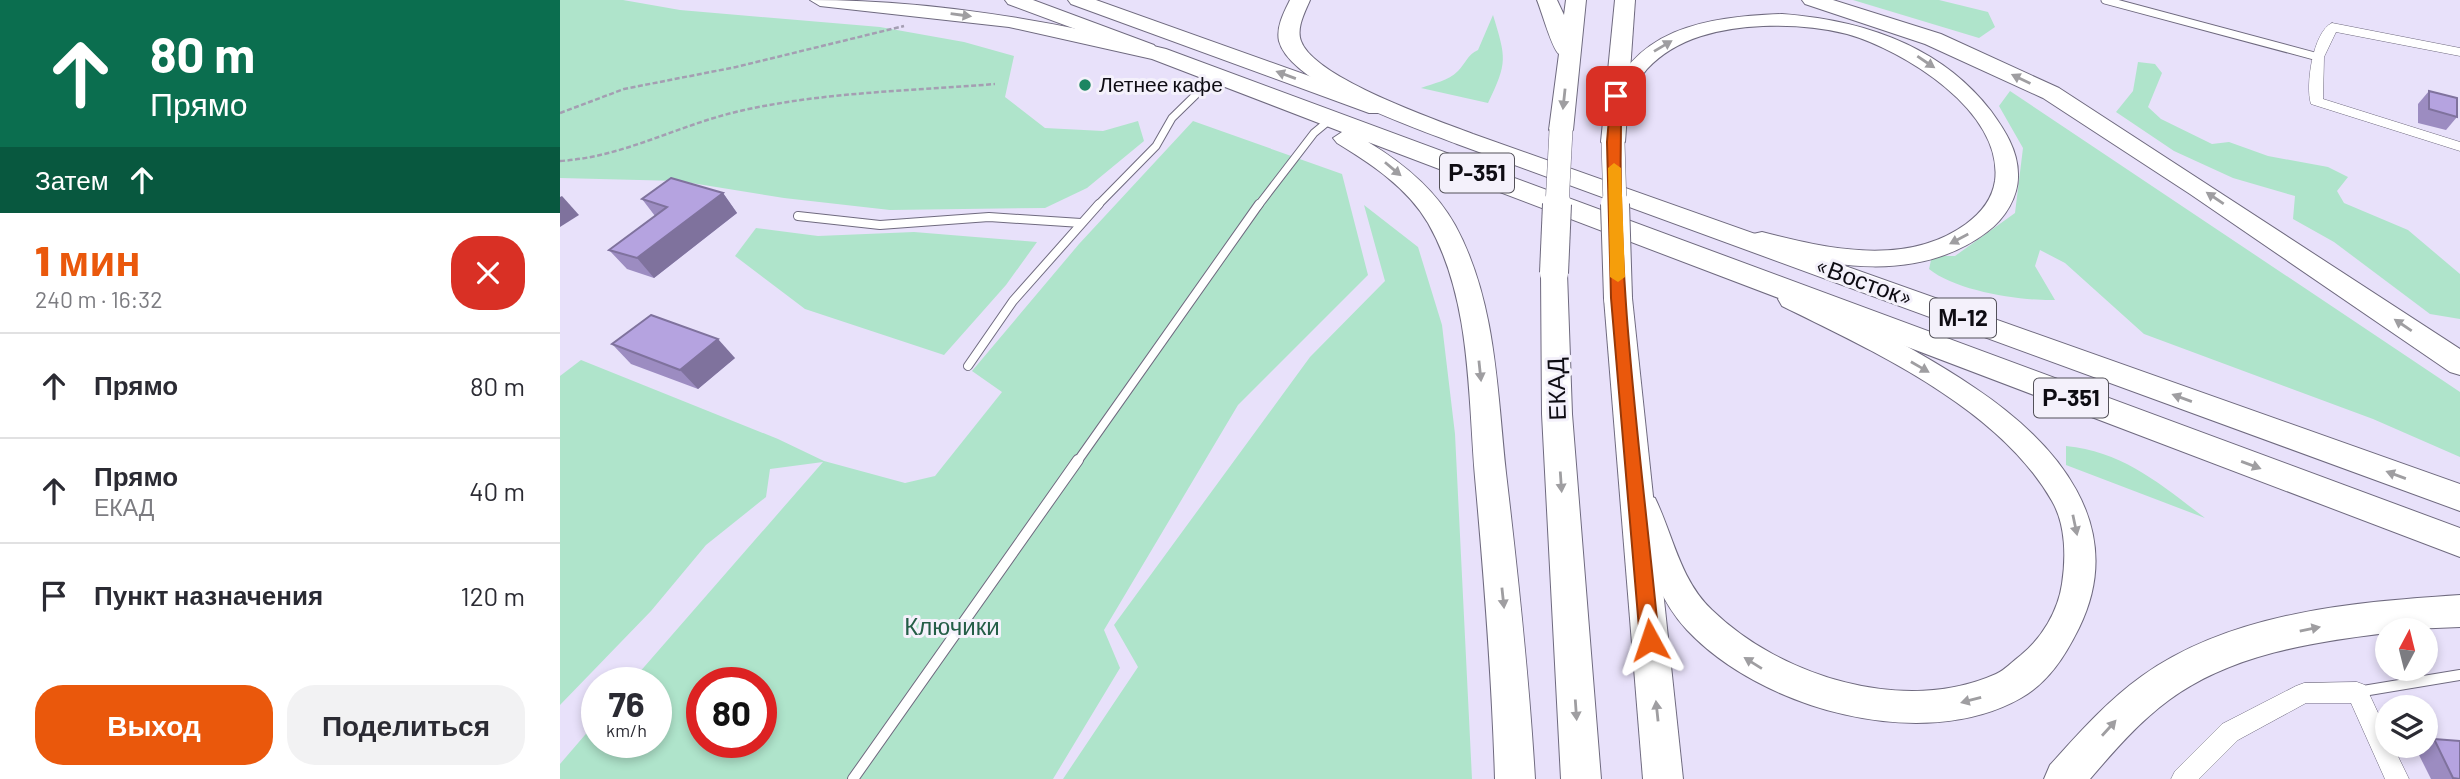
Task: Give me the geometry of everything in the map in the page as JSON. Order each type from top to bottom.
[{"type":"highway","points":[[820,0],[1009,21],[1158,54],[1272,96],[1327,122],[1380,159],[1413,187],[1441,223],[1461,262],[1477,343],[1511,677],[1515,779]]},
{"type":"highway","name":"«Восток»","points":[[1300,0],[1290,21],[1290,44],[1305,61],[1335,82],[1378,104],[1465,139],[2460,498]]},
{"type":"highway","points":[[1547,0],[1561,31],[1568,68]]},
{"type":"highway","name":"ЕКАД","points":[[1576,0],[1561,130],[1554,273],[1557,414],[1581,779]]},
{"type":"highway","points":[[1625,0],[1613,131],[1618,298],[1663,779]]},
{"type":"highway","points":[[1812,0],[1933,39],[2051,93],[2188,180],[2460,364]]},
{"type":"highway","name":"Р-351","points":[[1327,122],[2460,543]]},
{"type":"highway","points":[[2064,779],[2119,717],[2172,677],[2242,646],[2312,628],[2407,614],[2460,611]]},
{"type":"main road","points":[[1015,0],[1158,54]]},
{"type":"main road","name":"Р-351","points":[[1078,0],[1465,139]]},
{"type":"main road","points":[[1613,131],[1617,100],[1626,82],[1641,63],[1667,43],[1692,32],[1731,23],[1781,19],[1814,22],[1889,42],[1940,72],[1975,106],[1993,130],[2007,166],[2000,202],[1981,225],[1942,248],[1909,255],[1868,259],[1809,252],[1678,215]]},
{"type":"main road","points":[[1634,473],[1661,550],[1685,601],[1699,620],[1739,655],[1767,672],[1862,704],[1910,707],[1975,701],[2032,671],[2062,634],[2079,587],[2078,538],[2074,515],[2063,493],[2025,445],[1998,422],[1927,371],[1861,334],[1781,294],[1682,253]]},
{"type":"street","points":[[2460,52],[2332,27],[2318,57],[2316,101],[2460,147]]},
{"type":"street","points":[[2183,779],[2230,732],[2304,692],[2357,692],[2397,779]]},
{"type":"lane","points":[[2105,0],[2318,57]]},
{"type":"lane","points":[[968,366],[1013,301],[1081,223],[1156,146],[1172,118],[1216,75]]},
{"type":"lane","points":[[853,779],[1281,173],[1327,122]]},
{"type":"lane","points":[[798,216],[880,225],[989,217],[1081,223]]},
{"type":"lane","points":[[2357,692],[2460,675]]},
{"type":"path","points":[[560,113],[624,89],[884,32],[947,13]]},
{"type":"path","points":[[560,161],[587,161],[738,111],[824,99],[995,84]]},
{"type":"green space","points":[[560,0],[623,0],[680,10],[880,27],[964,42],[1014,56],[1005,97],[1045,128],[1103,131],[1138,121],[1144,141],[1087,188],[1045,208],[890,210],[784,198],[679,181],[560,178]]},
{"type":"green space","points":[[1853,0],[1939,0],[1988,12],[1995,27],[1979,38]]},
{"type":"green space","points":[[1493,15],[1501,41],[1503,60],[1499,78],[1488,103],[1421,88],[1458,71],[1478,50]]},
{"type":"green space","points":[[2138,62],[2155,64],[2162,73],[2148,107],[2161,119],[2212,144],[2229,142],[2268,156],[2328,167],[2348,177],[2337,191],[2344,203],[2408,230],[2460,274],[2460,319],[2430,314],[2334,242],[2293,219],[2295,196],[2233,178],[2174,151],[2116,112],[2133,91]]},
{"type":"green space","points":[[2010,91],[2460,392],[2460,457],[2373,419],[2144,334],[2065,263],[2040,250],[2035,266],[2055,300],[2024,299],[1972,289],[1941,277],[1929,269],[1932,256],[1955,256],[2015,213],[2023,148],[1999,106]]},
{"type":"green space","name":"Ключики","points":[[1193,121],[1342,174],[1368,275],[1238,405],[1104,630],[1120,668],[1053,779],[560,779],[560,764],[581,740],[581,758],[672,758],[672,667],[644,667],[823,462],[770,469],[766,497],[706,545],[651,611],[597,667],[581,667],[581,683],[560,705],[560,376],[581,360],[778,439],[824,461],[905,483],[935,476],[1002,392],[972,371],[1079,244]]},
{"type":"green space","points":[[1364,205],[1418,247],[1442,325],[1455,434],[1472,779],[1063,779],[1138,667],[1114,625],[1310,357],[1385,281]]},
{"type":"green space","points":[[756,228],[818,236],[914,232],[1037,242],[1006,285],[944,355],[805,309],[735,256]]},
{"type":"green space","points":[[2066,446],[2087,449],[2124,462],[2157,482],[2205,518],[2066,465]]},
{"type":"building","points":[[2429,91],[2457,98],[2457,117],[2429,109]]},
{"type":"building","points":[[671,178],[723,193],[637,258],[609,250],[667,207],[642,199]]},
{"type":"building","points":[[651,315],[718,339],[680,370],[612,344]]},
{"type":"building","points":[[2438,739],[2460,741],[2460,779],[2453,778],[2438,747]]},
{"type":"slow traffic","points":[[1614,168],[1618,277]]},
{"type":"place","name":"Летнее кафе","points":[[1085,85]]},
{"type":"route","points":[[1616,96],[1613,142],[1618,298],[1650,640]]}]
